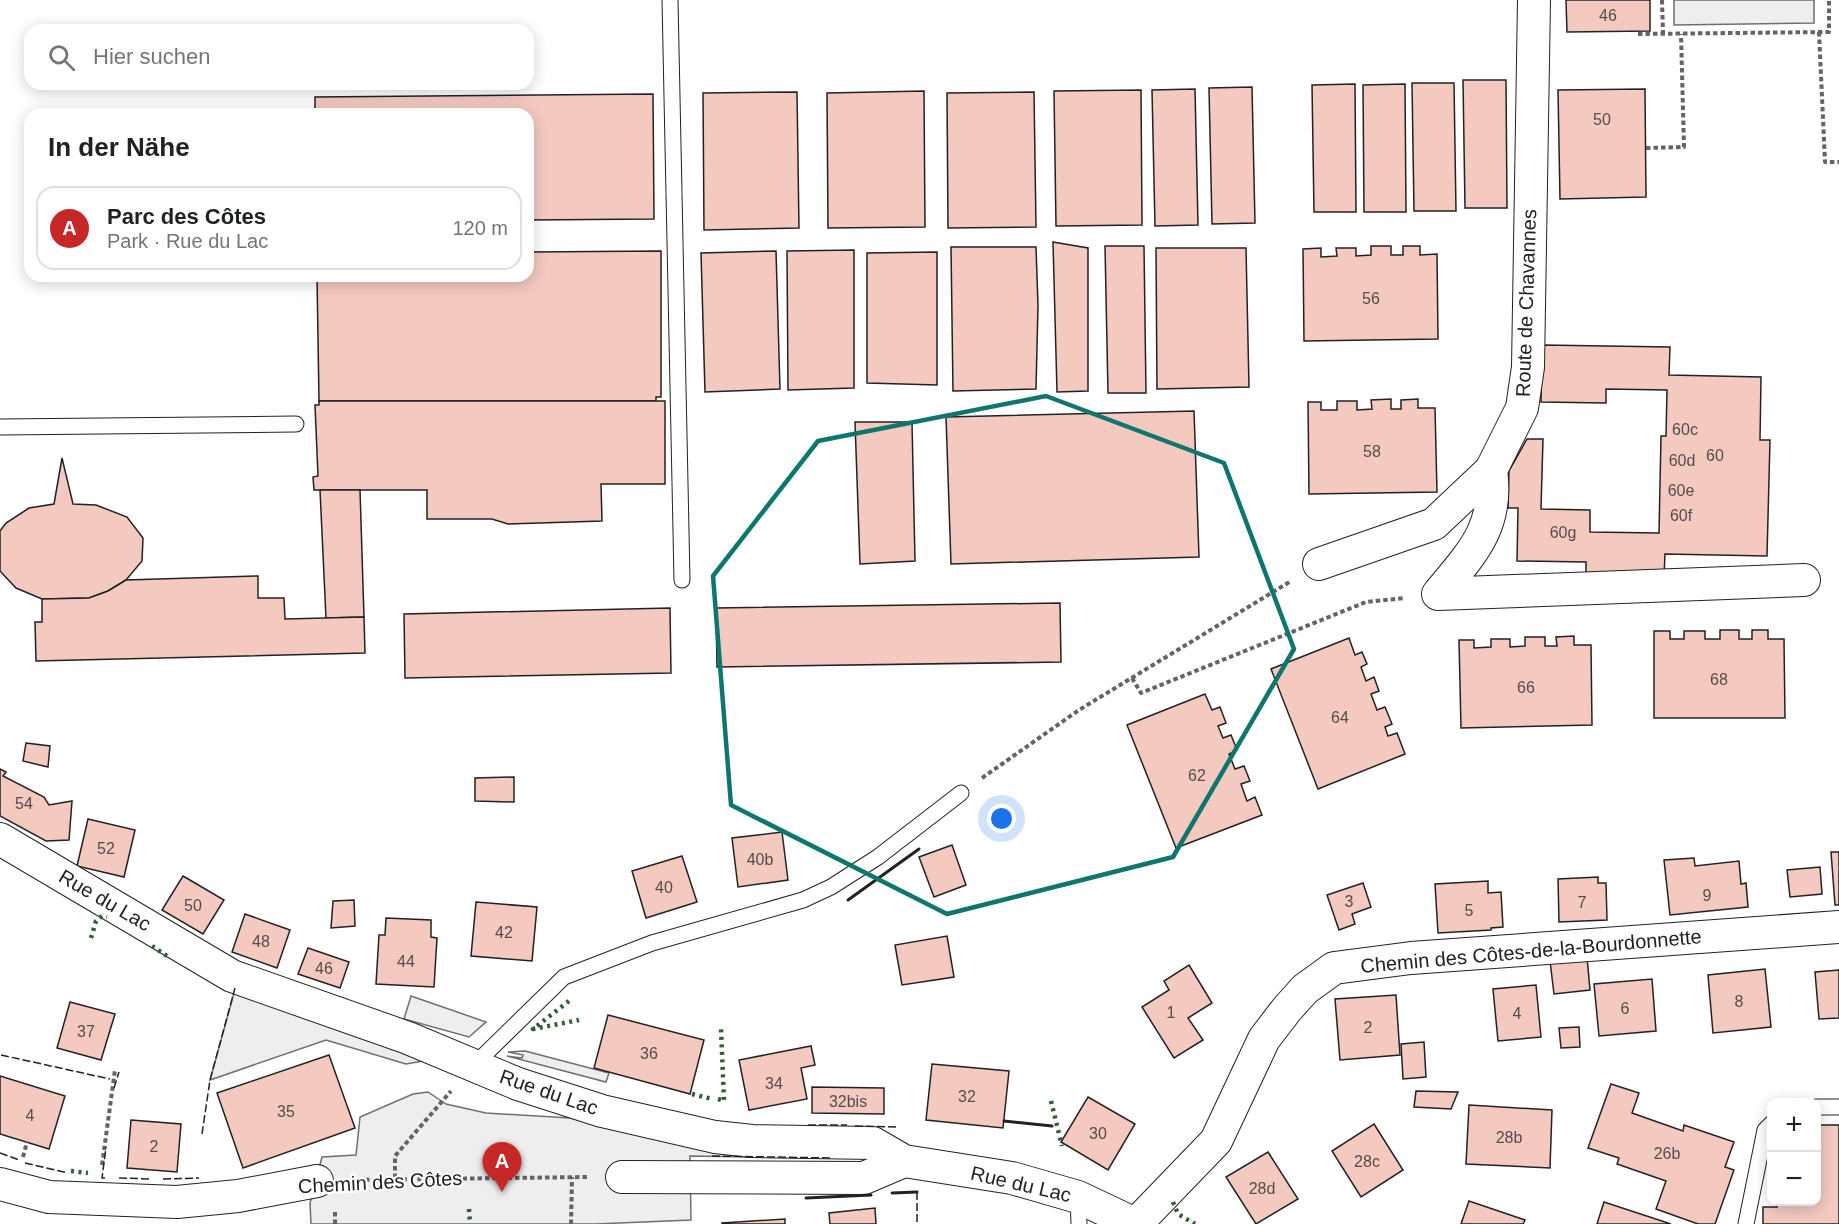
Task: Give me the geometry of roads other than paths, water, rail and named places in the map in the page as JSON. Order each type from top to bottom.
[{"type":"street","name":"Route de Chavannes","points":[[1319,564],[1434,524],[1491,470],[1522,408],[1528,367],[1534,0]]},
{"type":"street","points":[[1491,470],[1494,487],[1491,515],[1480,544],[1438,594],[1804,580]]},
{"type":"street","name":"Rue du Lac","points":[[0,839],[232,976],[408,1038],[518,1084],[602,1111],[715,1137],[752,1141],[873,1143],[904,1161],[1012,1178],[1079,1210],[1135,1224]]},
{"type":"street","name":"Chemin des Côtes-de-la-Bourdonnette","points":[[1135,1224],[1216,1141],[1260,1048],[1287,1009],[1305,989],[1335,968],[1411,958],[1839,927]]},
{"type":"street","points":[[622,1177],[864,1178],[904,1161]]},
{"type":"street","name":"Chemin des Côtes","points":[[0,1184],[49,1197],[177,1202],[238,1196],[317,1181]]},
{"type":"lane","points":[[670,0],[682,580]]},
{"type":"lane","points":[[0,427],[296,424]]},
{"type":"lane","points":[[463,1062],[564,977],[652,943],[803,900],[831,887],[878,857],[961,793]]},
{"type":"lane","points":[[1821,1107],[1839,1107]]},
{"type":"lane","points":[[1746,1224],[1767,1128]]},
{"type":"place","name":"Parc des Côtes","points":[[502,1192]]}]
